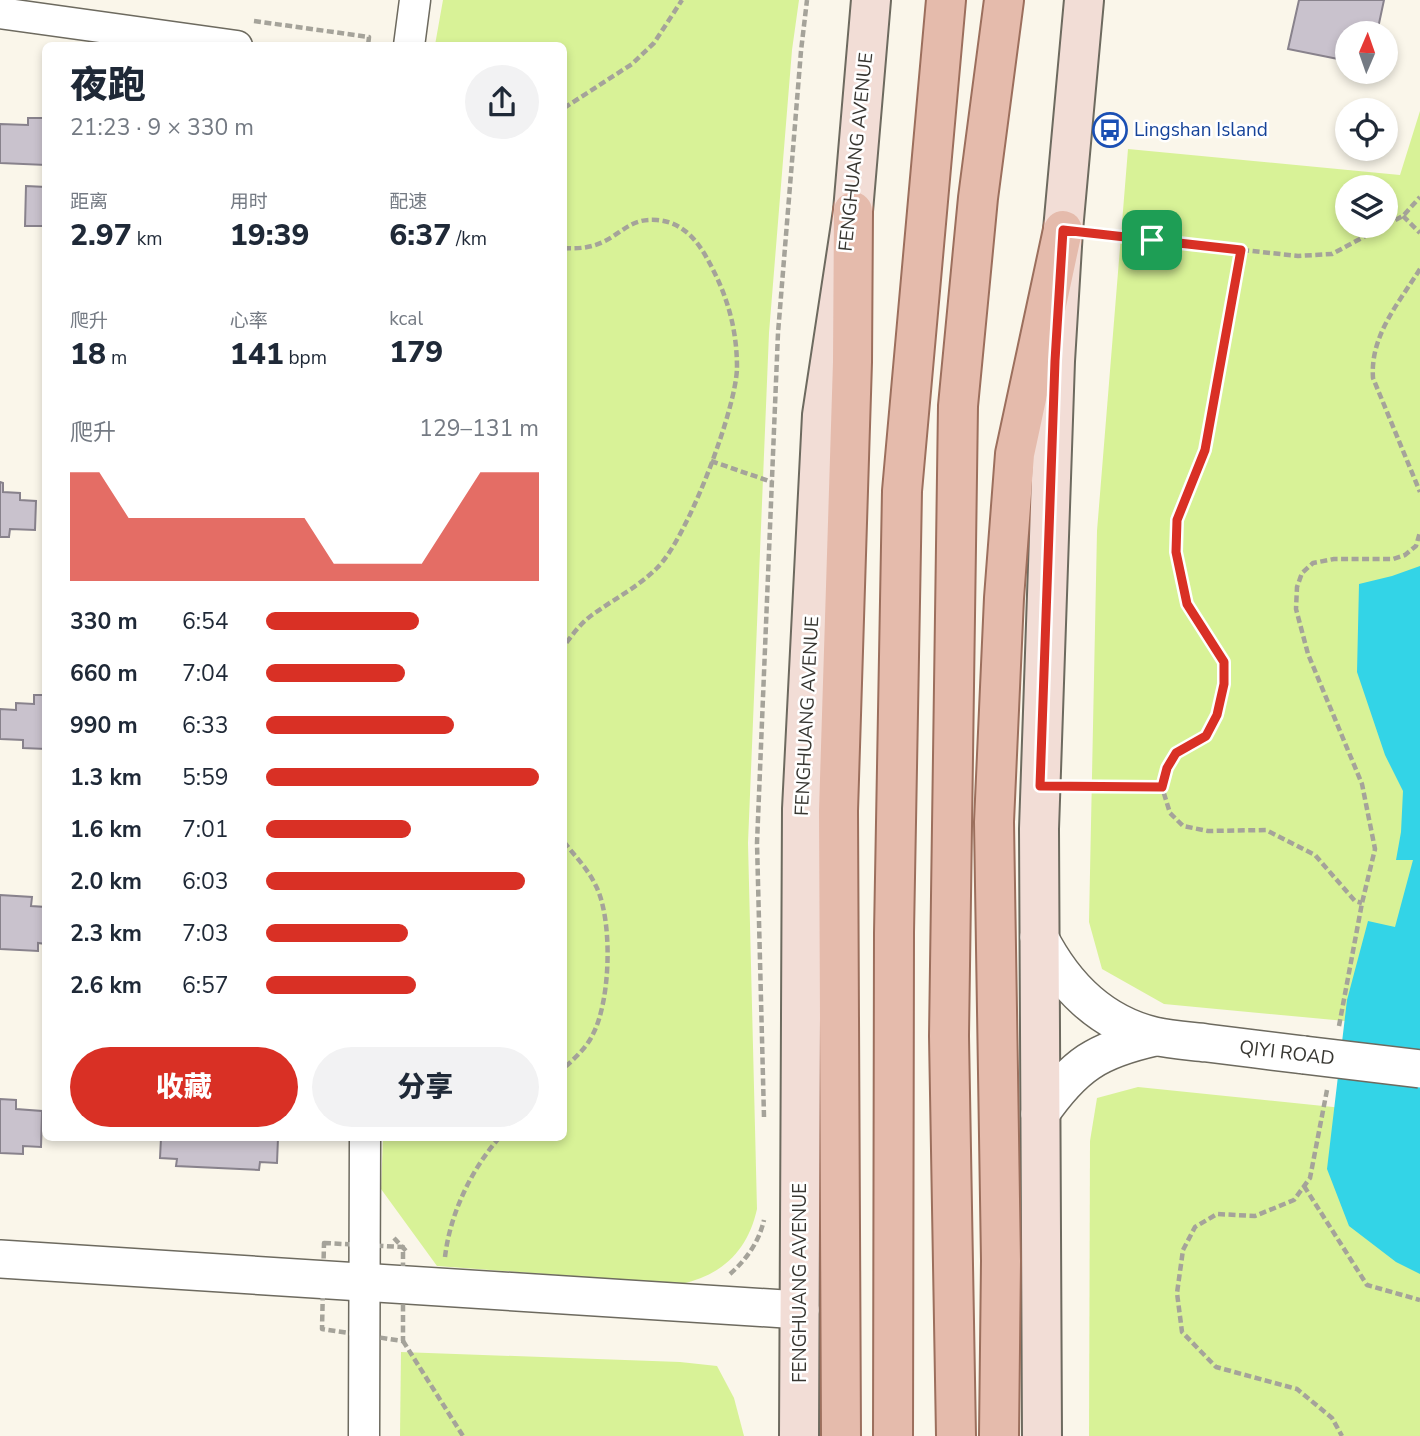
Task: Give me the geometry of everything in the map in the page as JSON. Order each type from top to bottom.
[{"type":"main road","name":"FENGHUANG AVENUE","points":[[799,1436],[802,809],[822,415],[852,211],[871,0]]},
{"type":"main road","points":[[893,1436],[894,933],[902,491],[946,0]]},
{"type":"main road","points":[[956,1436],[949,1036],[958,406],[978,198],[1004,0]]},
{"type":"main road","points":[[1042,1436],[1040,786],[1055,361],[1063,230],[1084,0]]},
{"type":"main road","points":[[841,1436],[838,811],[852,362],[852,211]]},
{"type":"main road","points":[[999,1436],[1000,1261],[994,822],[1004,598],[1015,454],[1063,230]]},
{"type":"street","points":[[410,42],[415,0]]},
{"type":"street","points":[[0,13],[208,42]]},
{"type":"street","points":[[1039,937],[1066,982],[1085,1000],[1106,1016],[1155,1037]]},
{"type":"street","points":[[1040,1114],[1061,1085],[1088,1061],[1120,1045],[1155,1037]]},
{"type":"street","name":"QIYI ROAD","points":[[1155,1037],[1420,1069]]},
{"type":"street","points":[[364,1436],[365,1141]]},
{"type":"street","points":[[0,1259],[800,1310]]},
{"type":"path","points":[[567,106],[632,64],[654,43],[682,0]]},
{"type":"path","points":[[764,1129],[757,843],[778,333],[807,0]]},
{"type":"path","points":[[368,42],[369,37]]},
{"type":"path","points":[[1398,218],[1420,197]]},
{"type":"path","points":[[1403,216],[1420,233]]},
{"type":"path","points":[[567,248],[581,249],[605,242],[627,225],[641,221],[659,220],[684,229],[705,252],[727,300],[733,323],[737,370],[732,407],[690,517],[659,567],[590,617],[567,643]]},
{"type":"path","points":[[1063,230],[1298,256],[1332,254],[1361,238]]},
{"type":"path","points":[[1241,250],[1205,450],[1177,520],[1176,552],[1187,604],[1224,662],[1224,684],[1217,715],[1206,736],[1176,753],[1167,768],[1162,787],[1170,813],[1183,826],[1208,831],[1266,830],[1315,855],[1355,901],[1362,903]]},
{"type":"path","points":[[1420,270],[1380,333],[1372,363],[1373,378],[1420,492]]},
{"type":"path","points":[[711,461],[772,482]]},
{"type":"path","points":[[1338,1030],[1362,903],[1376,849],[1362,784],[1308,654],[1296,609],[1297,587],[1302,573],[1313,563],[1334,559],[1393,559],[1418,546],[1420,532]]},
{"type":"path","points":[[1040,786],[1162,787]]},
{"type":"path","points":[[567,846],[597,887],[608,949],[607,976],[593,1035],[567,1065]]},
{"type":"path","points":[[1328,1084],[1310,1178],[1294,1200],[1255,1216],[1217,1214],[1195,1227],[1183,1250],[1177,1293],[1182,1332],[1216,1367],[1297,1389],[1332,1418],[1342,1436]]},
{"type":"path","points":[[444,1265],[447,1243],[468,1183],[497,1141]]},
{"type":"path","points":[[1304,1186],[1367,1285],[1420,1300]]},
{"type":"path","points":[[724,1277],[745,1259],[755,1245],[766,1211]]},
{"type":"path","points":[[391,1232],[409,1254]]},
{"type":"path","points":[[403,1341],[463,1436]]},
{"type":"green space","points":[[443,0],[799,0],[792,50],[769,333],[748,843],[757,1209],[747,1237],[731,1259],[709,1274],[681,1284],[437,1266],[381,1189],[383,1141],[567,1141],[567,42],[436,42]]},
{"type":"green space","points":[[1420,111],[1420,1033],[1345,1021],[1164,1004],[1102,969],[1089,922],[1097,531],[1128,149],[1400,175]]},
{"type":"green space","points":[[1138,1087],[1420,1116],[1420,1436],[1089,1436],[1090,1141],[1097,1098]]},
{"type":"green space","points":[[401,1352],[680,1362],[717,1366],[734,1398],[744,1436],[400,1436]]},
{"type":"water","points":[[1420,566],[1420,1274],[1396,1262],[1349,1226],[1327,1169],[1347,1000],[1368,921],[1395,927],[1413,860],[1396,860],[1401,832],[1403,791],[1385,755],[1357,672],[1359,584]]},
{"type":"building","points":[[1299,0],[1384,0],[1380,21],[1335,21],[1335,58],[1288,49]]},
{"type":"building","points":[[28,118],[42,118],[42,165],[0,163],[0,124],[28,125]]},
{"type":"building","points":[[26,186],[42,187],[42,226],[25,226]]},
{"type":"building","points":[[0,482],[3,483],[3,492],[20,493],[20,500],[36,501],[35,530],[10,529],[9,537],[0,537]]},
{"type":"building","points":[[34,695],[42,695],[42,749],[23,748],[23,740],[0,739],[0,709],[16,710],[16,703],[34,704]]},
{"type":"building","points":[[0,895],[32,897],[31,906],[42,907],[42,944],[38,943],[38,951],[0,949]]},
{"type":"building","points":[[0,1099],[16,1100],[16,1109],[42,1111],[41,1147],[23,1146],[23,1154],[0,1153]]},
{"type":"building","points":[[161,1141],[278,1141],[277,1163],[260,1162],[259,1170],[176,1166],[177,1159],[160,1158]]},
{"type":"place","name":"Lingshan Island","points":[[1110,130]]},
{"type":"route","points":[[1063,230],[1152,240],[1241,250],[1205,450],[1177,520],[1176,552],[1187,604],[1224,662],[1224,684],[1217,715],[1206,736],[1176,753],[1167,768],[1162,787],[1040,786],[1055,361],[1063,230]]}]
